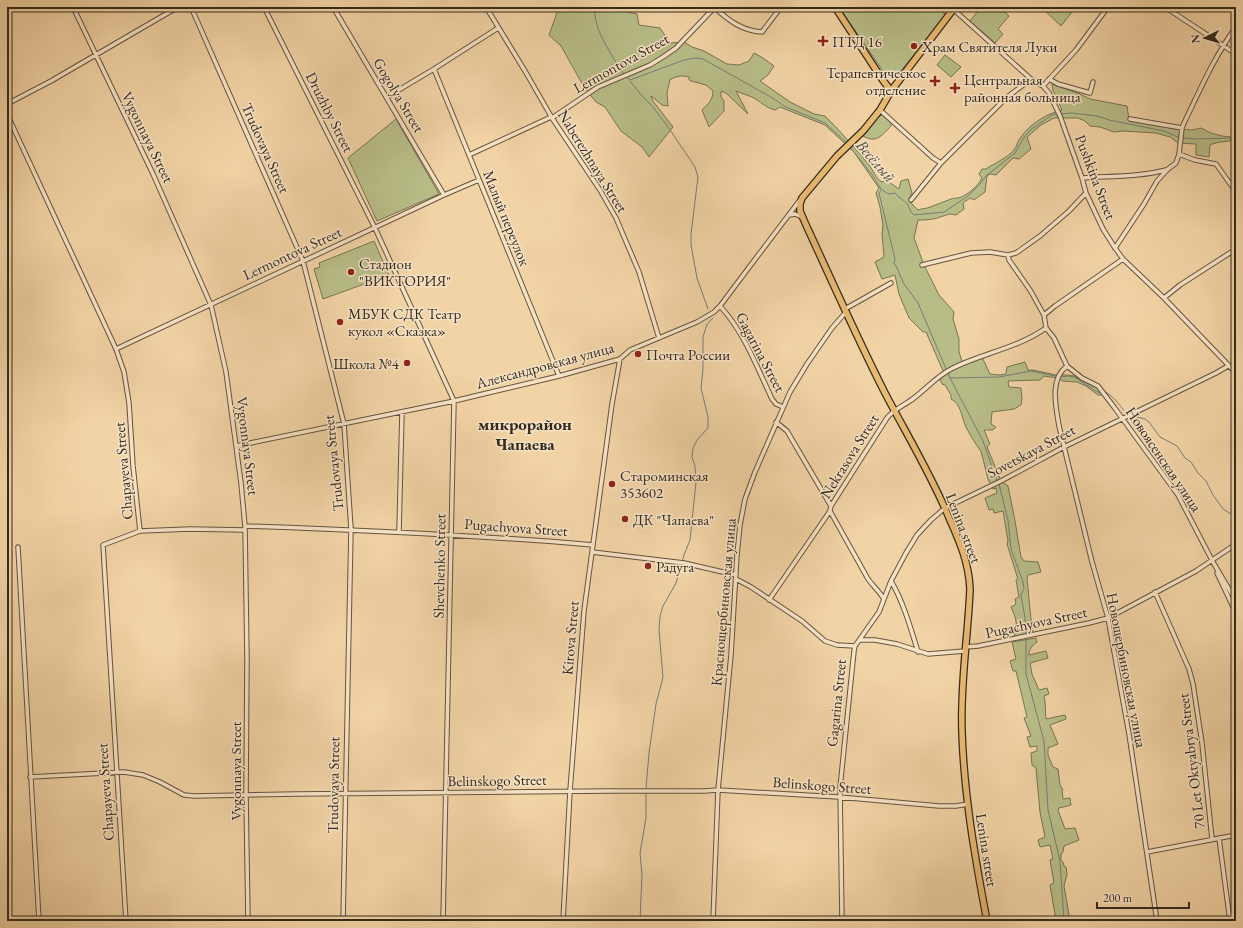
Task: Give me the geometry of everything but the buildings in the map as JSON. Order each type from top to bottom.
[{"type":"main road","points":[[835,7],[882,80],[891,91]]},
{"type":"main road","name":"Александровская улица","points":[[802,198],[837,156],[863,132],[880,110],[891,91],[953,10]]},
{"type":"main road","name":"Lenina street","points":[[802,198],[800,208],[802,218],[869,361],[928,471],[959,539],[965,558],[969,577],[969,601],[962,702],[962,731],[968,804],[975,857],[987,921]]},
{"type":"street","name":"Vygonnaya Street","points":[[73,7],[153,174],[212,305],[226,372],[245,528],[248,921]]},
{"type":"street","points":[[7,104],[178,7]]},
{"type":"street","name":"Trudovaya Street","points":[[191,7],[303,261],[344,424],[352,529],[343,921]]},
{"type":"street","name":"Druzhby Street","points":[[264,7],[376,228]]},
{"type":"street","name":"Gogolya Street","points":[[333,7],[444,195]]},
{"type":"street","name":"Naberezhnaya Street","points":[[486,7],[551,118],[600,190],[616,218],[639,272],[659,338]]},
{"type":"street","name":"Lermontova Street","points":[[469,155],[551,118],[598,87],[650,65],[676,48],[715,7],[730,21],[750,30],[762,32],[781,7]]},
{"type":"street","points":[[943,7],[953,10],[1031,79],[1044,86],[1076,50],[1108,7]]},
{"type":"street","points":[[1165,7],[1236,54]]},
{"type":"street","points":[[387,97],[498,28]]},
{"type":"street","points":[[1115,248],[1159,178],[1176,163],[1179,154],[1182,128],[1223,45],[1236,28]]},
{"type":"street","name":"Малый переулок","points":[[434,69],[560,376]]},
{"type":"street","points":[[911,200],[941,163],[1006,98],[1031,79]]},
{"type":"street","points":[[1049,79],[1058,84],[1090,93],[1093,82]]},
{"type":"street","name":"Pushkina Street","points":[[1044,86],[1059,114],[1086,193],[1103,229],[1115,248],[1123,259],[1164,298],[1236,373]]},
{"type":"street","points":[[880,110],[933,158],[941,163]]},
{"type":"street","name":"Chapayeva Street","points":[[7,114],[116,349],[124,372],[129,403],[133,466],[140,531],[103,545],[126,921]]},
{"type":"street","points":[[1130,119],[1182,128]]},
{"type":"street","points":[[1179,154],[1195,160],[1216,164],[1236,192]]},
{"type":"street","points":[[1082,178],[1136,175],[1155,173],[1168,169]]},
{"type":"street","points":[[1155,173],[1158,174],[1159,178]]},
{"type":"street","name":"Lermontova Street","points":[[116,349],[479,180]]},
{"type":"street","points":[[922,265],[971,253],[990,252],[1008,255],[1022,250],[1069,211],[1086,193]]},
{"type":"street","name":"Александровская улица","points":[[236,446],[454,401],[560,376],[620,359],[630,350],[708,317],[720,306],[802,198]]},
{"type":"street","points":[[789,215],[795,214],[802,218]]},
{"type":"street","name":"Shevchenko Street","points":[[376,228],[454,401],[443,921]]},
{"type":"street","points":[[1164,298],[1180,285],[1236,249]]},
{"type":"street","points":[[1008,255],[1009,260],[1030,290],[1044,315],[1046,328],[1054,338],[1067,366]]},
{"type":"street","points":[[1044,315],[1123,259]]},
{"type":"street","name":"Краснощербиновская улица","points":[[713,921],[718,790],[731,655],[740,525],[745,500],[776,422],[790,392],[807,364],[845,310],[891,283]]},
{"type":"street","name":"Gagarina Street","points":[[720,306],[728,314],[751,354],[772,399],[776,404],[783,407]]},
{"type":"street","name":"Nekrasova Street","points":[[769,600],[830,511],[835,499],[887,418],[894,410],[914,398],[951,369],[1014,345],[1046,328]]},
{"type":"street","name":"Kirova Street","points":[[563,921],[570,791],[584,611],[612,404],[620,359]]},
{"type":"street","name":"Новощербиновская улица","points":[[1067,366],[1061,370],[1055,390],[1059,426],[1090,555],[1108,618],[1129,734],[1156,921]]},
{"type":"street","name":"Новоясенская улица","points":[[1067,366],[1082,378],[1098,386],[1178,495],[1213,562],[1236,601]]},
{"type":"street","name":"Sovetskaya Street","points":[[884,599],[890,581],[917,536],[931,520],[945,508],[1001,481],[1064,446],[1228,366]]},
{"type":"street","points":[[399,532],[402,412]]},
{"type":"street","points":[[776,422],[787,431],[831,506]]},
{"type":"street","points":[[826,499],[835,499]]},
{"type":"street","points":[[830,511],[868,579],[874,588],[880,592],[884,599]]},
{"type":"street","name":"Pugachyova Street","points":[[140,531],[245,528],[352,529],[593,545]]},
{"type":"street","name":"Pugachyova Street","points":[[860,640],[875,640],[897,644],[928,654],[965,649],[1089,623],[1108,618],[1155,592],[1196,572],[1213,562],[1236,544]]},
{"type":"street","points":[[18,547],[39,921]]},
{"type":"street","points":[[592,552],[679,562],[736,575]]},
{"type":"street","points":[[1213,562],[1236,614]]},
{"type":"street","points":[[736,579],[802,621],[825,641],[837,645],[855,646]]},
{"type":"street","points":[[890,581],[898,596],[918,652]]},
{"type":"street","name":"70 Let Oktyabrya Street","points":[[1155,592],[1189,669],[1193,684],[1199,721],[1212,839]]},
{"type":"street","name":"Gagarina Street","points":[[842,921],[840,797],[852,658],[855,646],[879,612],[884,599]]},
{"type":"street","name":"Belinskogo Street","points":[[30,777],[124,772],[142,775],[160,782],[184,795],[194,796],[718,790],[840,797],[940,806],[968,804]]},
{"type":"street","points":[[1147,852],[1236,835]]},
{"type":"street","name":"70 Let Oktyabrya Street","points":[[1219,838],[1230,921]]},
{"type":"green space","points":[[559,7],[602,7],[637,14],[639,25],[660,28],[670,43],[684,42],[727,64],[739,65],[749,61],[754,53],[763,58],[774,66],[768,75],[760,81],[790,102],[814,114],[825,116],[869,165],[880,181],[882,182],[886,180],[899,189],[901,181],[908,179],[912,193],[909,199],[918,210],[929,208],[954,198],[961,197],[968,193],[982,178],[979,174],[982,169],[986,169],[1012,153],[1025,132],[1034,124],[1044,117],[1062,110],[1053,90],[1052,84],[1090,99],[1127,106],[1129,120],[1176,129],[1192,130],[1201,128],[1222,136],[1236,136],[1236,140],[1210,145],[1209,157],[1196,155],[1196,144],[1178,143],[1170,137],[1156,133],[1123,131],[1114,132],[1100,127],[1090,126],[1085,121],[1078,118],[1054,118],[1041,125],[1027,137],[1031,149],[1019,159],[1013,158],[996,175],[990,174],[987,176],[985,192],[974,200],[970,198],[963,203],[964,209],[956,215],[950,214],[932,219],[918,220],[914,238],[924,265],[939,295],[954,312],[953,319],[959,339],[959,352],[963,364],[982,357],[990,374],[999,375],[1006,374],[1007,367],[1025,362],[1028,370],[1056,375],[1074,376],[1094,387],[1095,386],[1104,395],[1098,395],[1086,386],[1077,382],[1063,381],[1057,378],[1044,376],[1040,380],[1008,381],[1009,387],[1021,388],[1021,405],[1014,409],[992,412],[991,424],[996,427],[993,430],[984,430],[990,444],[987,447],[1001,481],[1008,486],[1021,557],[1024,561],[1038,562],[1041,572],[1028,575],[1027,578],[1032,630],[1035,634],[1013,638],[1016,630],[1016,622],[1011,607],[1016,604],[1015,599],[1019,597],[1016,580],[1018,579],[1007,544],[1008,541],[1003,511],[994,513],[993,509],[989,510],[985,498],[997,493],[996,488],[993,489],[988,479],[981,451],[966,427],[957,404],[951,399],[951,395],[945,385],[942,384],[940,376],[944,373],[926,332],[923,332],[909,318],[899,294],[895,275],[882,279],[875,262],[884,257],[882,234],[883,225],[876,193],[879,188],[854,152],[825,125],[780,107],[775,110],[772,109],[752,97],[736,91],[748,114],[726,93],[721,91],[721,97],[724,101],[724,111],[709,127],[702,110],[711,99],[713,91],[706,85],[689,80],[689,77],[681,76],[670,80],[667,93],[668,106],[662,105],[651,96],[653,101],[673,127],[649,157],[642,147],[621,131],[605,107],[596,102],[584,87],[561,46],[549,35]]},
{"type":"green space","points":[[839,7],[937,7],[946,15],[896,77],[890,78],[885,74]]},
{"type":"green space","points":[[981,7],[999,7],[1009,16],[998,29],[1003,34],[995,43],[970,21]]},
{"type":"green space","points":[[1041,7],[1076,7],[1061,26]]},
{"type":"green space","points":[[945,55],[961,67],[951,77],[937,65]]},
{"type":"green space","points":[[880,115],[883,115],[891,121],[891,126],[876,139],[863,136]]},
{"type":"green space","points":[[396,119],[439,194],[377,221],[348,158]]},
{"type":"green space","name":"Стадион \"ВИКТОРИЯ\"","points":[[374,241],[389,275],[323,299],[314,269],[320,267],[319,263]]},
{"type":"green space","points":[[1036,638],[1037,642],[1031,648],[1029,655],[1046,651],[1048,658],[1030,663],[1032,674],[1039,690],[1047,688],[1049,694],[1044,696],[1046,719],[1065,715],[1066,719],[1050,725],[1058,744],[1048,748],[1048,755],[1053,767],[1058,769],[1060,785],[1063,790],[1063,799],[1070,798],[1071,805],[1059,808],[1058,810],[1065,829],[1075,828],[1079,840],[1064,846],[1061,854],[1061,860],[1066,867],[1067,874],[1064,886],[1070,921],[1056,921],[1050,885],[1054,883],[1050,860],[1053,859],[1050,845],[1040,847],[1038,840],[1045,837],[1040,812],[1036,768],[1032,765],[1031,753],[1037,751],[1037,746],[1030,747],[1027,737],[1031,736],[1024,718],[1027,717],[1016,671],[1013,671],[1010,661],[1016,659],[1012,642]]},
{"type":"waterway","name":"Весёлый","points":[[595,7],[596,23],[599,31],[619,68],[624,74]]},
{"type":"waterway","name":"Весёлый","points":[[626,76],[630,80],[684,60],[695,58],[703,59],[786,107],[825,123],[847,143]]},
{"type":"waterway","points":[[630,81],[666,124],[695,167],[698,177],[691,245],[697,278],[708,309]]},
{"type":"waterway","name":"Весёлый","points":[[1060,114],[1072,113],[1097,116],[1109,120],[1164,131],[1180,138]]},
{"type":"waterway","name":"Весёлый","points":[[850,147],[873,176],[881,189],[888,194],[895,193],[906,202],[914,215],[944,212],[968,196],[986,176],[1015,153],[1030,130],[1052,115],[1057,114]]},
{"type":"waterway","name":"Весёлый","points":[[1183,138],[1236,138]]},
{"type":"waterway","points":[[881,190],[879,193],[895,259],[894,263],[904,284],[918,303],[950,378],[983,441],[997,481]]},
{"type":"waterway","points":[[646,789],[649,753],[656,704],[663,677],[659,630],[660,616],[663,606],[676,583],[690,540],[696,482],[695,466],[692,457],[693,448],[697,440],[708,428],[708,417],[701,388],[703,369],[703,337],[707,324],[713,318]]},
{"type":"waterway","points":[[950,378],[999,377],[1031,371],[1060,377],[1074,377],[1099,393],[1101,391]]},
{"type":"waterway","points":[[1103,390],[1113,398],[1126,413]]},
{"type":"waterway","points":[[1129,417],[1145,419],[1160,437],[1177,446],[1185,458],[1191,462],[1198,473],[1206,481],[1213,495],[1223,509],[1236,517]]},
{"type":"waterway","points":[[999,484],[1008,520],[1011,549],[1023,582],[1024,589],[1021,595],[1026,634]]},
{"type":"waterway","points":[[1026,638],[1026,674],[1044,741],[1048,810],[1060,861],[1064,921]]},
{"type":"waterway","points":[[640,921],[642,875],[640,853],[646,818],[646,792]]},
{"type":"place","name":"ПТД 16","points":[[823,41]]},
{"type":"place","name":"Храм Святителя Луки","points":[[914,46]]},
{"type":"place","name":"Терапевтическое отделение","points":[[935,81]]},
{"type":"place","name":"Центральная районная больница","points":[[955,88]]},
{"type":"place","name":"Стадион \"ВИКТОРИЯ\"","points":[[351,272]]},
{"type":"place","name":"МБУК СДК Театр кукол «Сказка»","points":[[340,322]]},
{"type":"place","name":"Почта России","points":[[638,354]]},
{"type":"place","name":"Школа №4","points":[[407,363]]},
{"type":"place","name":"Староминская 353602","points":[[612,484]]},
{"type":"place","name":"ДК \"Чапаева\"","points":[[625,519]]},
{"type":"place","name":"Радуга","points":[[648,566]]},
{"type":"district","name":"микрорайон Чапаева","points":[[525,434]]}]
